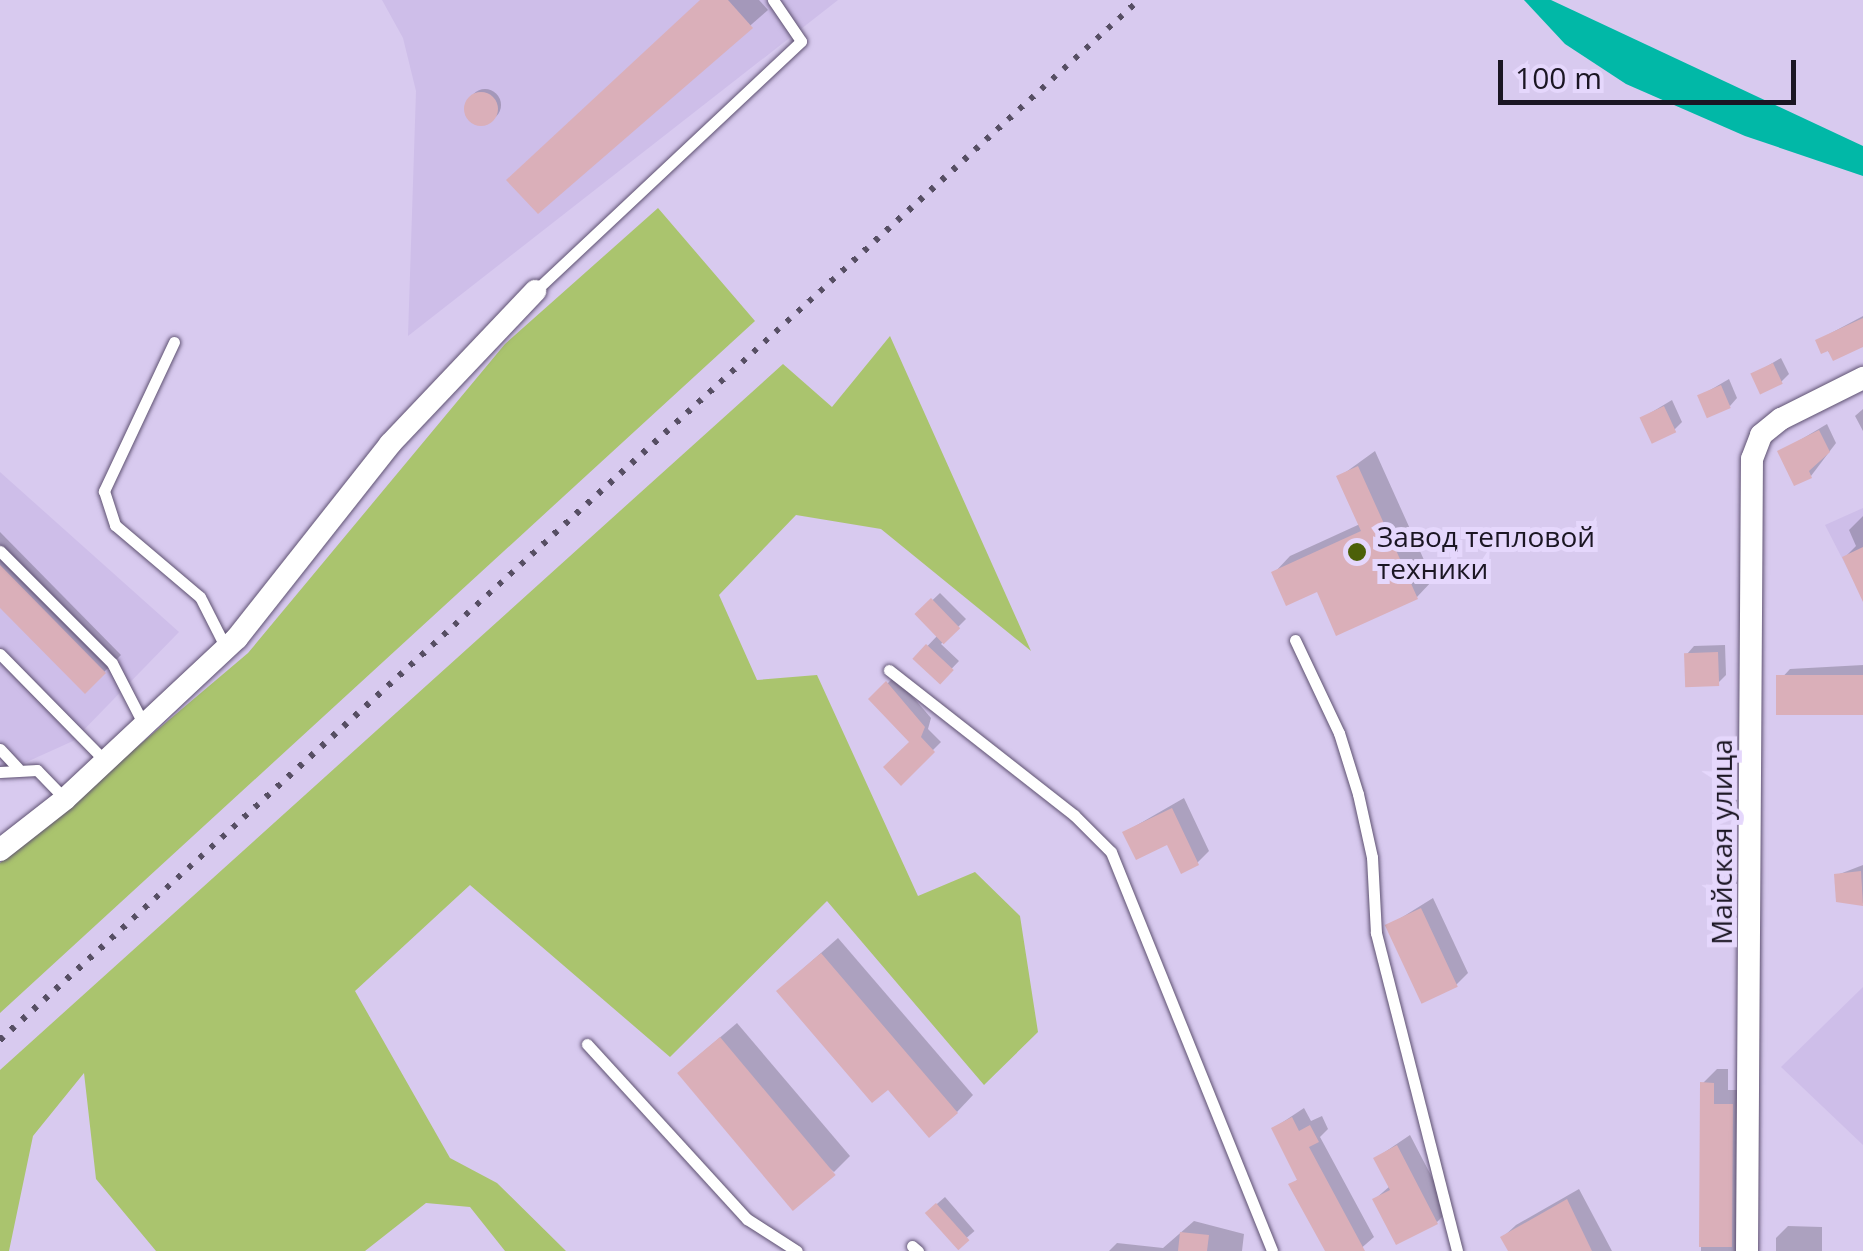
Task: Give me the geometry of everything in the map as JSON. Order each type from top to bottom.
[{"type":"street","points":[[0,850],[65,798],[226,648],[390,444],[535,291]]},
{"type":"street","name":"Майская улица","points":[[1747,1251],[1752,459],[1761,435],[1863,378]]},
{"type":"lane","points":[[535,291],[802,40],[773,0]]},
{"type":"lane","points":[[174,342],[104,491],[114,525],[200,597],[226,648]]},
{"type":"lane","points":[[0,551],[112,662],[144,725]]},
{"type":"lane","points":[[1294,640],[1339,733],[1358,794],[1372,856],[1376,933],[1457,1251]]},
{"type":"lane","points":[[0,654],[105,761]]},
{"type":"lane","points":[[889,670],[1074,815],[1111,852],[1272,1251]]},
{"type":"lane","points":[[0,749],[18,768]]},
{"type":"lane","points":[[0,772],[18,768],[37,770],[65,798]]},
{"type":"lane","points":[[586,1044],[747,1219],[797,1251]]},
{"type":"shaded area","points":[[382,0],[838,0],[408,336],[416,91],[403,38]]},
{"type":"shaded area","points":[[1524,0],[1551,0],[1863,146],[1863,176],[1745,136],[1626,84],[1565,44]]},
{"type":"shaded area","points":[[658,208],[755,321],[0,1013],[0,863],[248,653],[505,344]]},
{"type":"shaded area","points":[[890,336],[1031,651],[881,529],[796,515],[719,595],[757,680],[817,675],[918,896],[975,872],[1020,916],[1038,1032],[984,1085],[827,901],[670,1057],[470,885],[355,991],[450,1158],[497,1183],[566,1251],[505,1251],[470,1207],[426,1203],[365,1251],[156,1251],[96,1179],[84,1073],[33,1136],[9,1251],[0,1251],[0,1070],[783,364],[832,407]]},
{"type":"shaded area","points":[[0,472],[179,632],[73,741],[0,774]]},
{"type":"shaded area","points":[[1863,508],[1863,599],[1825,525]]},
{"type":"shaded area","points":[[1863,987],[1863,1145],[1781,1067]]},
{"type":"building","points":[[700,0],[728,0],[753,28],[538,214],[506,180]]},
{"type":"building","points":[[481,92],[493,97],[498,109],[493,121],[481,126],[469,121],[464,109],[469,97]]},
{"type":"building","points":[[1863,318],[1863,347],[1833,361],[1828,351],[1821,354],[1815,340]]},
{"type":"building","points":[[1773,363],[1783,384],[1760,394],[1750,374]]},
{"type":"building","points":[[1721,385],[1731,408],[1707,418],[1697,395]]},
{"type":"building","points":[[1664,406],[1676,432],[1652,444],[1640,417]]},
{"type":"building","points":[[1819,430],[1830,452],[1809,471],[1812,478],[1794,486],[1777,451]]},
{"type":"building","name":"Завод тепловой техники","points":[[1358,466],[1418,599],[1336,636],[1317,592],[1286,606],[1271,572],[1361,531],[1336,476]]},
{"type":"building","points":[[1863,547],[1863,602],[1842,557]]},
{"type":"building","points":[[0,565],[106,673],[85,694],[0,608]]},
{"type":"building","points":[[931,598],[960,628],[944,644],[914,614]]},
{"type":"building","points":[[926,644],[954,670],[940,685],[912,659]]},
{"type":"building","points":[[1718,652],[1719,686],[1685,687],[1684,653]]},
{"type":"building","points":[[1776,675],[1863,675],[1863,715],[1776,715]]},
{"type":"building","points":[[886,681],[925,727],[921,737],[935,752],[901,786],[883,767],[909,742],[868,699]]},
{"type":"building","points":[[1172,808],[1199,865],[1181,874],[1167,845],[1136,860],[1122,832]]},
{"type":"building","points":[[1861,871],[1863,906],[1836,902],[1834,874]]},
{"type":"building","points":[[1421,908],[1458,987],[1422,1004],[1385,925]]},
{"type":"building","points":[[821,953],[958,1113],[929,1138],[888,1090],[872,1103],[776,991]]},
{"type":"building","points":[[720,1037],[836,1175],[793,1211],[677,1073]]},
{"type":"building","points":[[1700,1082],[1714,1083],[1714,1104],[1733,1104],[1732,1247],[1699,1247]]},
{"type":"building","points":[[1292,1117],[1299,1131],[1310,1125],[1319,1142],[1309,1147],[1365,1251],[1325,1251],[1288,1184],[1297,1180],[1271,1128]]},
{"type":"building","points":[[1397,1145],[1438,1224],[1396,1245],[1372,1199],[1390,1190],[1373,1158]]},
{"type":"building","points":[[1567,1199],[1592,1251],[1508,1251],[1500,1237]]},
{"type":"building","points":[[936,1203],[969,1240],[958,1250],[925,1213]]},
{"type":"building","points":[[1180,1232],[1209,1235],[1207,1251],[1178,1251]]},
{"type":"railway","points":[[0,1040],[1139,0]]},
{"type":"place","name":"Завод тепловой техники","points":[[1357,552]]}]
